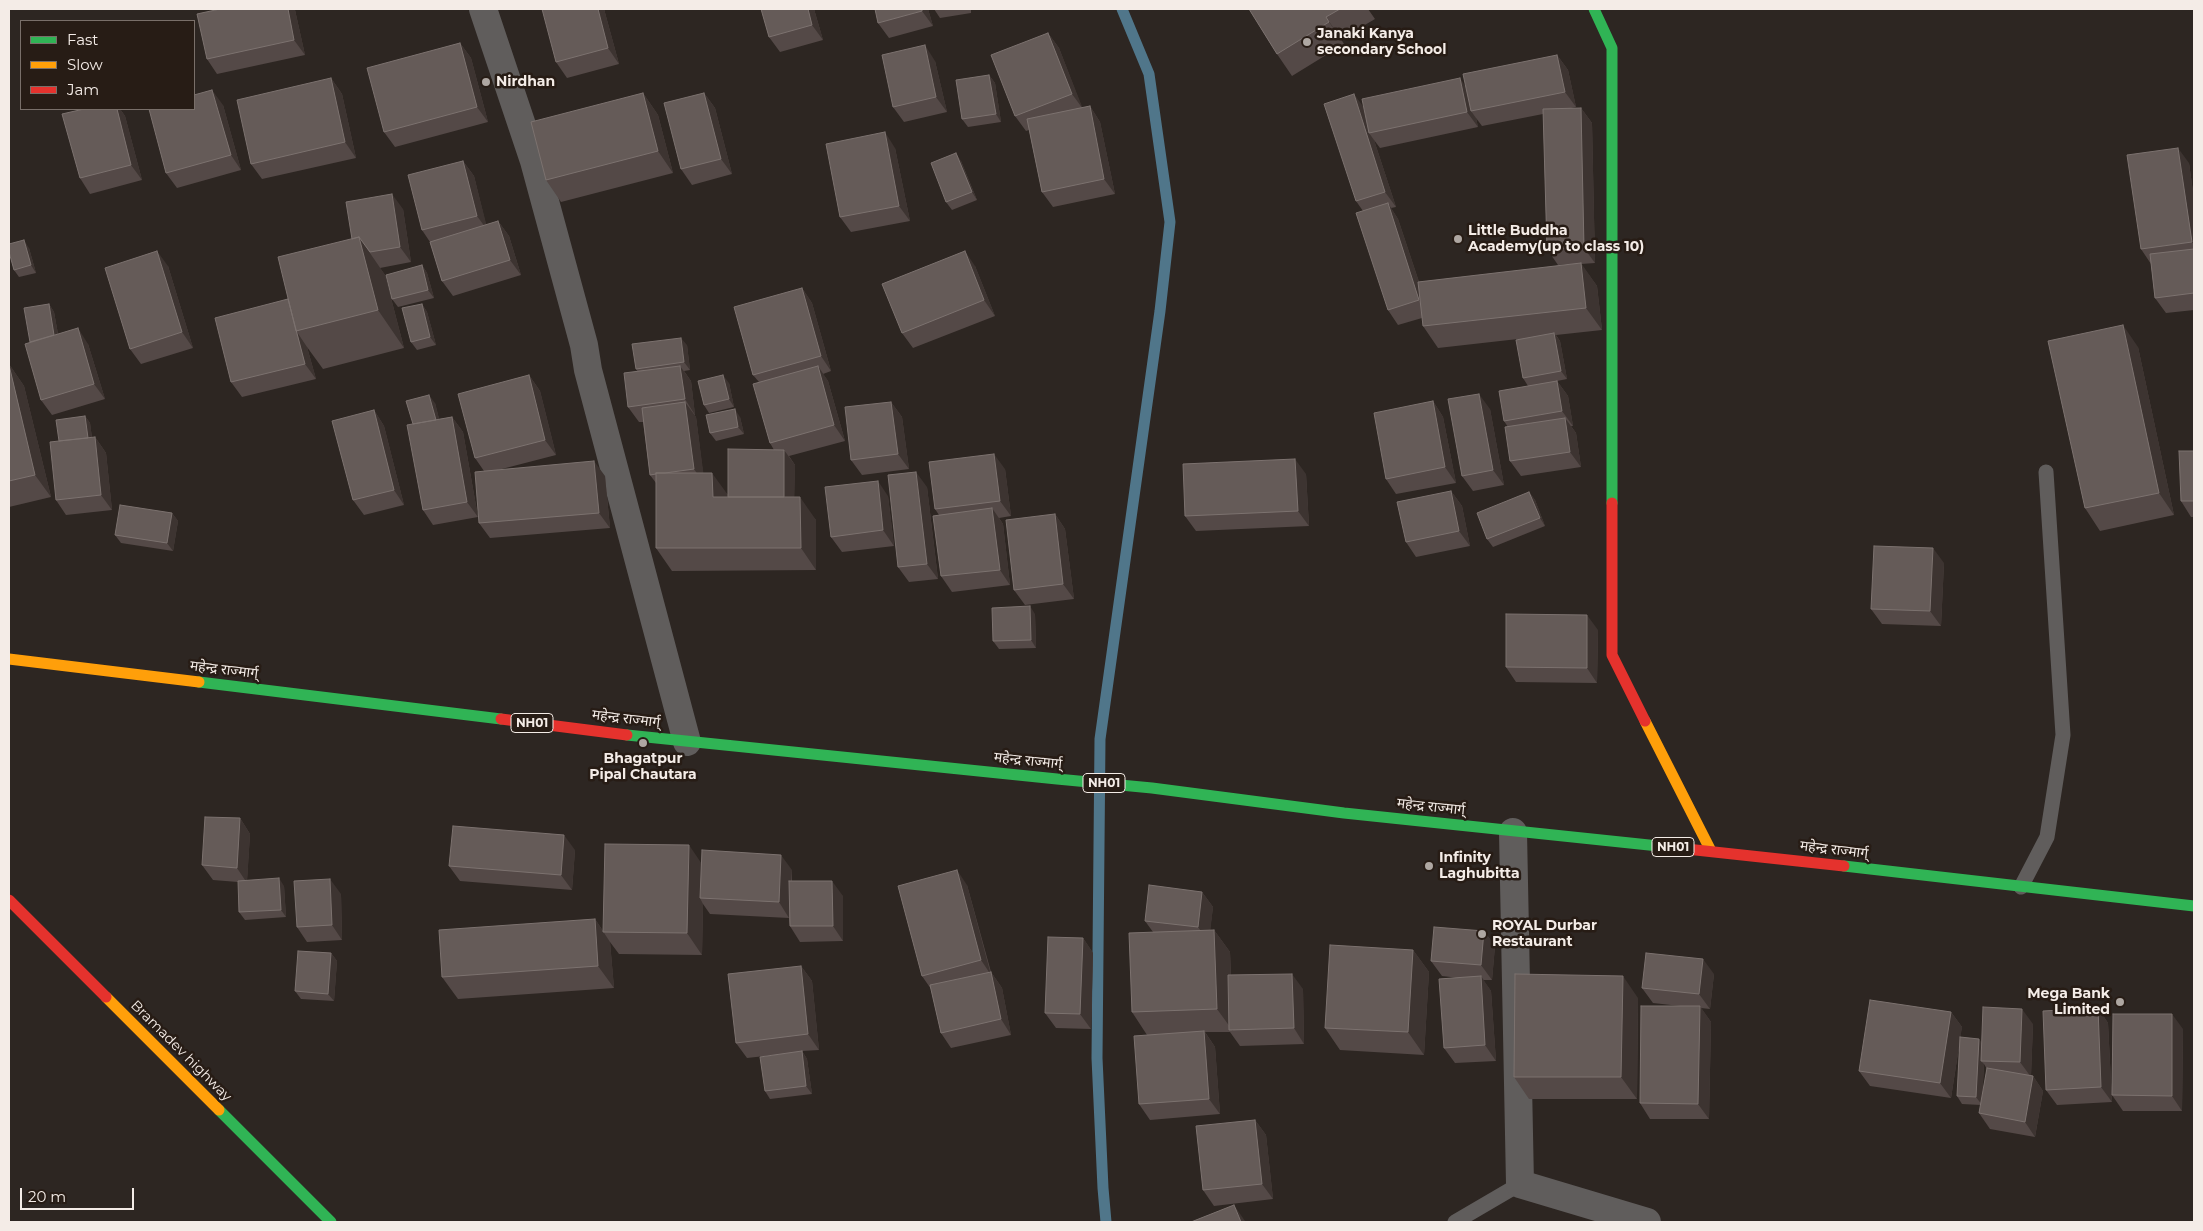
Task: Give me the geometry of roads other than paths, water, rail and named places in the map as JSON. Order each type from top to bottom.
[{"type":"main road","points":[[1594,9],[1612,48],[1612,655],[1711,851]]},
{"type":"main road","name":"महेन्द्र राज्मार्ग्","points":[[9,658],[686,742],[1152,788],[1344,813],[1711,851],[2194,906]]},
{"type":"main road","name":"Bramadev highway","points":[[9,900],[332,1222]]},
{"type":"street","points":[[483,9],[534,161],[584,345],[588,370],[686,742]]},
{"type":"street","points":[[1513,832],[1520,1184],[1647,1222]]},
{"type":"lane","points":[[2021,887],[2047,837],[2062,735],[2046,472]]},
{"type":"lane","points":[[1455,1222],[1520,1184]]},
{"type":"waterway","points":[[1106,1222],[1097,1058],[1100,739],[1160,311],[1170,222],[1149,74],[1122,9]]},
{"type":"place","name":"Janaki Kanya secondary School","points":[[1307,42]]},
{"type":"place","name":"Nirdhan","points":[[486,82]]},
{"type":"place","name":"Little Buddha Academy(up to class 10)","points":[[1458,239]]},
{"type":"place","name":"Bhagatpur Pipal Chautara","points":[[643,743]]},
{"type":"place","name":"Infinity Laghubitta","points":[[1429,866]]},
{"type":"place","name":"ROYAL Durbar Restaurant","points":[[1482,934]]},
{"type":"place","name":"Mega Bank Limited","points":[[2120,1002]]}]
